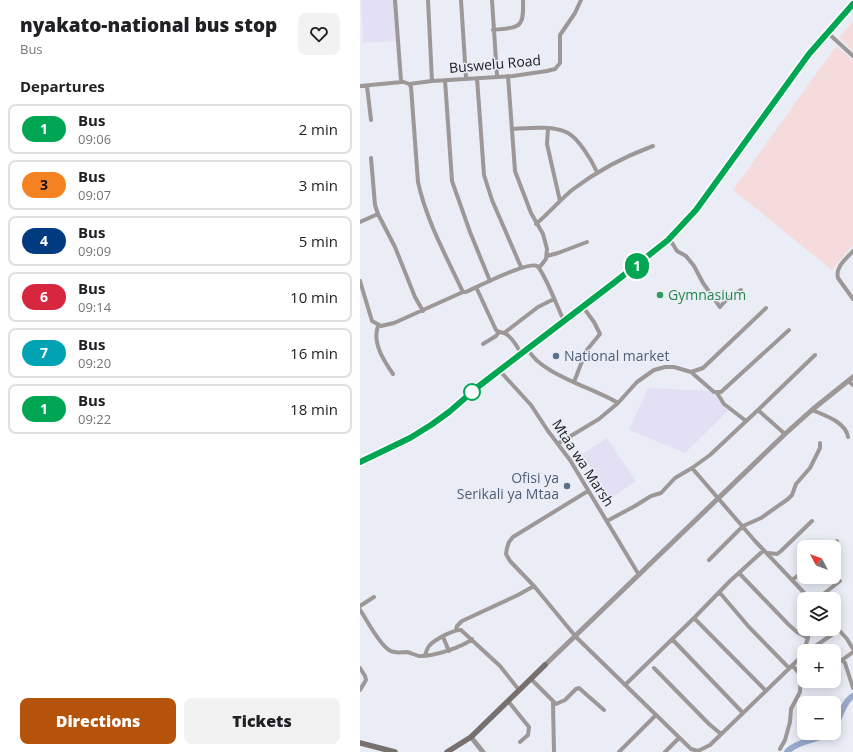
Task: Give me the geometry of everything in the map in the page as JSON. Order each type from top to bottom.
[{"type":"highway","points":[[360,462],[421,432],[449,412],[499,370],[636,266],[669,238],[696,210],[809,54],[853,4]]},
{"type":"main road","points":[[448,752],[471,737],[545,665]]},
{"type":"main road","points":[[360,743],[395,752]]},
{"type":"street","points":[[395,0],[402,82]]},
{"type":"street","points":[[428,0],[432,81]]},
{"type":"street","points":[[461,0],[466,78]]},
{"type":"street","points":[[492,0],[497,76]]},
{"type":"street","points":[[493,30],[516,27],[520,24],[523,15],[523,0]]},
{"type":"street","name":"Buswelu Road","points":[[409,84],[466,78],[508,76],[547,71],[557,66],[560,60],[560,35],[575,13],[581,0]]},
{"type":"street","points":[[828,32],[853,56]]},
{"type":"street","points":[[508,76],[515,171],[536,224],[546,242],[547,256],[539,268]]},
{"type":"street","points":[[476,78],[484,175],[492,200],[521,267]]},
{"type":"street","points":[[445,80],[452,181],[470,232],[490,281]]},
{"type":"street","points":[[360,86],[402,82],[409,84],[411,87],[418,182],[421,195],[441,245],[463,292]]},
{"type":"street","points":[[368,86],[371,120]]},
{"type":"street","points":[[513,129],[537,127],[564,131],[573,136],[597,172]]},
{"type":"street","points":[[548,128],[548,144],[560,201]]},
{"type":"street","points":[[536,224],[560,201],[597,172],[627,156],[653,146]]},
{"type":"street","points":[[371,158],[375,205],[378,214],[395,247],[415,297],[422,310]]},
{"type":"street","points":[[360,222],[378,214]]},
{"type":"street","points":[[669,238],[677,251],[686,256],[694,266],[703,284],[720,307],[728,298],[741,290]]},
{"type":"street","points":[[547,256],[587,242]]},
{"type":"street","points":[[853,251],[838,269],[837,274],[838,278],[853,299]]},
{"type":"street","points":[[360,281],[372,321],[378,326],[384,326],[466,292],[521,267],[532,265],[539,268],[564,321]]},
{"type":"street","points":[[476,287],[494,326],[499,332],[510,337],[521,354]]},
{"type":"street","points":[[504,333],[538,307],[554,299]]},
{"type":"street","points":[[574,382],[586,351],[600,334],[583,306]]},
{"type":"street","points":[[691,372],[707,365],[766,308]]},
{"type":"street","points":[[378,326],[376,333],[380,353],[393,374]]},
{"type":"street","points":[[717,393],[724,390],[789,330]]},
{"type":"street","points":[[483,344],[496,336],[499,332]]},
{"type":"street","points":[[528,349],[533,358],[556,373],[618,403]]},
{"type":"street","points":[[607,521],[651,496],[661,493],[675,478],[692,468],[710,454],[815,355]]},
{"type":"street","points":[[558,443],[592,424],[618,403],[637,382],[654,370],[665,367],[674,367],[691,372],[717,393],[724,404],[746,421]]},
{"type":"street","name":"Mtaa wa Marsh","points":[[499,370],[531,405],[546,429],[570,460],[639,575]]},
{"type":"street","points":[[545,665],[576,637],[785,434],[851,379],[853,385]]},
{"type":"street","points":[[758,410],[785,434]]},
{"type":"street","points":[[812,410],[833,418],[846,431],[848,437]]},
{"type":"street","points":[[709,560],[743,526],[761,518],[792,495],[796,484],[810,468],[820,448],[820,443]]},
{"type":"street","points":[[692,468],[720,498],[764,550],[803,592]]},
{"type":"street","points":[[588,491],[513,537],[509,542],[506,554],[510,561],[534,586],[576,637],[650,708],[655,716],[691,749],[698,751],[710,745],[797,660]]},
{"type":"street","points":[[768,553],[777,554],[812,521]]},
{"type":"street","points":[[625,685],[764,550]]},
{"type":"street","points":[[739,573],[789,625],[797,632],[808,638],[806,644]]},
{"type":"street","points":[[792,580],[797,576]]},
{"type":"street","points":[[826,592],[836,584]]},
{"type":"street","points":[[456,630],[457,626],[462,621],[534,586]]},
{"type":"street","points":[[720,592],[749,627],[797,672]]},
{"type":"street","points":[[360,606],[374,597]]},
{"type":"street","points":[[360,610],[382,644],[389,651],[395,653],[407,652],[418,656],[425,655],[449,650],[466,644],[472,639]]},
{"type":"street","points":[[694,618],[766,691]]},
{"type":"street","points":[[425,655],[430,645],[456,630],[461,630],[500,666],[519,690]]},
{"type":"street","points":[[841,633],[853,651],[842,660],[845,663],[853,688]]},
{"type":"street","points":[[818,644],[830,636]]},
{"type":"street","points":[[443,637],[449,650]]},
{"type":"street","points":[[672,639],[743,713]]},
{"type":"street","points":[[360,668],[366,680],[360,690]]},
{"type":"street","points":[[654,668],[709,724],[721,734]]},
{"type":"street","points":[[531,679],[553,703],[554,752]]},
{"type":"street","points":[[553,703],[556,704],[562,702],[579,688],[604,710]]},
{"type":"street","points":[[780,749],[785,740],[790,722],[791,708],[800,692],[801,688]]},
{"type":"street","points":[[508,701],[529,727],[528,734],[520,742]]},
{"type":"street","points":[[619,752],[655,716]]},
{"type":"street","points":[[471,737],[483,752]]},
{"type":"street","points":[[664,752],[679,738]]},
{"type":"shaded area","points":[[361,0],[394,0],[396,41],[363,43]]},
{"type":"shaded area","points":[[853,21],[853,51],[839,37]]},
{"type":"shaded area","points":[[836,46],[853,60],[853,245],[832,270],[733,190]]},
{"type":"shaded area","points":[[648,388],[711,391],[728,411],[685,453],[629,430]]},
{"type":"shaded area","points":[[607,438],[636,481],[611,498],[582,454]]},
{"type":"waterway","points":[[841,714],[847,702],[853,696]]},
{"type":"waterway","points":[[787,752],[802,743],[811,740]]},
{"type":"bus line","name":"1","points":[[360,462],[410,438],[431,425],[449,412],[479,386],[642,262],[668,240],[696,210],[710,192],[809,54],[853,4]]},
{"type":"place","name":"Gymnasium","points":[[660,295]]},
{"type":"place","name":"National market","points":[[556,356]]},
{"type":"place","name":"Ofisi ya Serikali ya Mtaa","points":[[567,486]]}]
